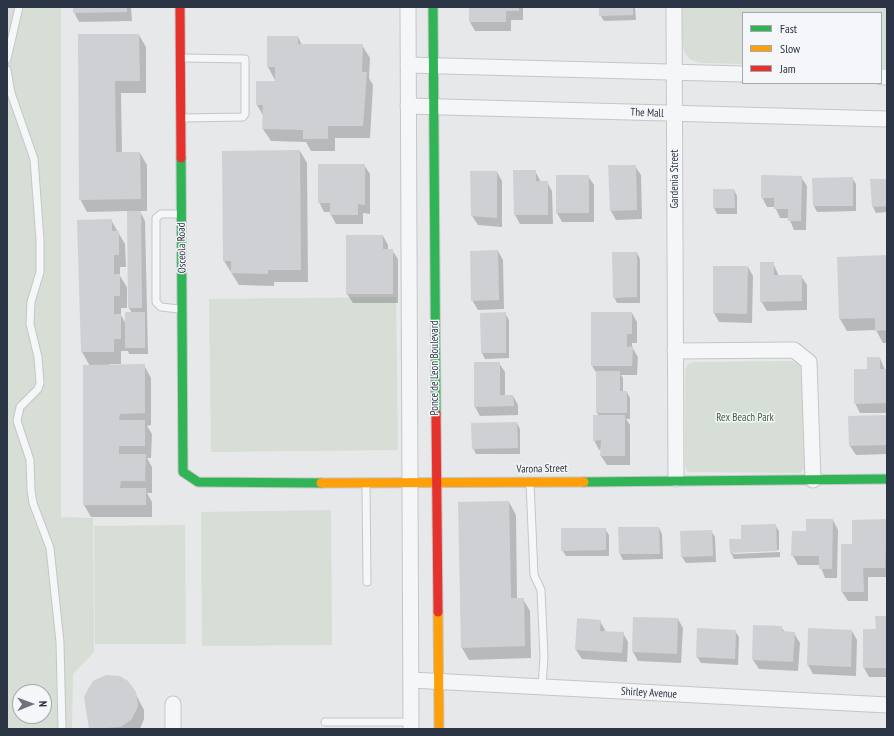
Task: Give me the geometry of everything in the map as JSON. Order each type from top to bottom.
[{"type":"street","name":"Osceola Road","points":[[180,7],[183,472],[198,482]]},
{"type":"street","points":[[408,7],[411,725]]},
{"type":"street","name":"Ponce de Leon Boulevard","points":[[433,7],[439,729]]},
{"type":"street","name":"Gardenia Street","points":[[674,7],[676,480]]},
{"type":"street","points":[[408,65],[742,74]]},
{"type":"street","name":"The Mall","points":[[408,106],[887,119]]},
{"type":"street","points":[[675,351],[794,350],[810,362],[813,480]]},
{"type":"street","name":"Varona Street","points":[[198,482],[410,483],[887,479]]},
{"type":"street","name":"Shirley Avenue","points":[[411,680],[887,705]]},
{"type":"street","points":[[173,704],[173,729]]},
{"type":"lane","points":[[7,59],[19,7]]},
{"type":"lane","points":[[180,58],[245,59],[245,114],[243,117],[180,118]]},
{"type":"lane","points":[[7,70],[11,93],[34,159],[40,240],[40,272],[31,302],[30,324],[38,357],[40,383],[38,389],[20,407],[17,421],[30,460],[33,503],[50,548],[60,642],[62,729]]},
{"type":"lane","points":[[181,214],[161,214],[156,218],[156,302],[161,307],[182,309]]},
{"type":"lane","points":[[530,481],[534,575],[541,590],[544,656],[542,687]]},
{"type":"lane","points":[[366,483],[367,582]]},
{"type":"lane","points":[[325,722],[411,725]]},
{"type":"green space","points":[[7,7],[61,7],[61,517],[93,518],[94,652],[73,674],[72,729],[7,729]]},
{"type":"green space","points":[[682,7],[887,7],[887,68],[882,68],[882,12],[742,12],[742,64],[702,63],[691,60],[685,54],[682,42]]},
{"type":"green space","points":[[396,297],[398,450],[211,452],[209,299]]},
{"type":"green space","name":"Rex Beach Park","points":[[792,361],[801,366],[805,372],[806,460],[804,469],[800,473],[688,472],[685,466],[685,370],[688,364],[693,362]]},
{"type":"green space","points":[[331,510],[332,645],[202,646],[201,512]]},
{"type":"green space","points":[[185,525],[186,644],[95,644],[94,526]]},
{"type":"building","points":[[73,7],[127,7],[127,12],[73,13]]},
{"type":"building","points":[[469,7],[519,7],[519,11],[506,11],[506,22],[469,22]]},
{"type":"building","points":[[599,7],[633,7],[633,15],[599,16]]},
{"type":"building","points":[[78,34],[139,34],[140,81],[115,81],[116,152],[140,152],[141,199],[79,200]]},
{"type":"building","points":[[267,36],[298,36],[298,44],[363,44],[362,72],[367,72],[363,126],[328,126],[328,139],[303,139],[303,130],[262,129],[263,105],[256,105],[256,81],[275,81],[275,67],[267,67]]},
{"type":"building","points":[[300,150],[301,270],[268,270],[268,274],[231,273],[231,261],[223,261],[222,151]]},
{"type":"building","points":[[318,164],[365,164],[365,205],[358,204],[358,215],[330,215],[330,203],[318,203]]},
{"type":"building","points":[[608,165],[636,165],[637,210],[610,211]]},
{"type":"building","points":[[513,170],[536,170],[536,181],[548,181],[548,215],[514,215]]},
{"type":"building","points":[[470,171],[497,171],[497,218],[471,216]]},
{"type":"building","points":[[556,175],[589,175],[589,213],[556,213]]},
{"type":"building","points":[[761,175],[802,176],[801,221],[788,221],[788,209],[774,209],[774,198],[761,198]]},
{"type":"building","points":[[853,177],[853,206],[813,206],[812,178]]},
{"type":"building","points":[[870,179],[887,179],[887,206],[872,207]]},
{"type":"building","points":[[713,189],[734,189],[735,208],[713,208]]},
{"type":"building","points":[[127,211],[141,211],[142,308],[128,308]]},
{"type":"building","points":[[112,219],[112,231],[119,231],[119,255],[114,255],[114,274],[120,274],[120,296],[114,296],[114,314],[121,314],[121,339],[114,339],[114,352],[81,352],[77,220]]},
{"type":"building","points":[[346,235],[383,235],[383,249],[393,249],[393,294],[346,294]]},
{"type":"building","points":[[498,250],[499,300],[471,301],[470,251]]},
{"type":"building","points":[[612,252],[637,252],[637,297],[613,298]]},
{"type":"building","points":[[887,255],[887,330],[875,331],[875,318],[839,319],[837,257]]},
{"type":"building","points":[[760,262],[774,262],[774,275],[802,275],[802,301],[760,302]]},
{"type":"building","points":[[713,266],[748,266],[747,314],[713,313]]},
{"type":"building","points":[[125,312],[145,312],[145,348],[125,348]]},
{"type":"building","points":[[506,312],[506,353],[481,353],[480,313]]},
{"type":"building","points":[[591,312],[632,312],[632,334],[627,334],[627,347],[633,346],[632,366],[591,366]]},
{"type":"building","points":[[867,357],[880,357],[880,369],[887,369],[887,403],[854,404],[854,369],[867,369]]},
{"type":"building","points":[[474,362],[500,362],[500,395],[513,395],[514,406],[474,407]]},
{"type":"building","points":[[145,364],[145,413],[120,414],[119,420],[145,420],[145,446],[119,446],[119,454],[146,454],[145,481],[121,481],[120,488],[146,488],[146,505],[83,505],[83,365]]},
{"type":"building","points":[[596,371],[620,371],[620,391],[627,391],[627,413],[596,413]]},
{"type":"building","points":[[593,415],[625,415],[625,456],[600,456],[601,440],[593,441]]},
{"type":"building","points":[[887,415],[887,445],[849,446],[848,416]]},
{"type":"building","points":[[517,422],[518,448],[472,449],[471,423]]},
{"type":"building","points":[[509,501],[511,598],[524,598],[525,646],[461,648],[458,502]]},
{"type":"building","points":[[806,519],[833,519],[832,569],[819,569],[819,556],[791,556],[792,531],[806,531]]},
{"type":"building","points":[[887,519],[885,568],[863,568],[864,592],[841,592],[841,544],[852,544],[852,520]]},
{"type":"building","points":[[776,524],[777,551],[730,553],[729,539],[741,539],[741,525]]},
{"type":"building","points":[[618,527],[659,527],[660,554],[619,554]]},
{"type":"building","points":[[561,528],[606,528],[606,550],[561,551]]},
{"type":"building","points":[[712,530],[713,556],[681,557],[680,531]]},
{"type":"building","points":[[875,616],[887,616],[887,668],[863,668],[863,629],[876,629]]},
{"type":"building","points":[[633,617],[678,618],[677,654],[632,652]]},
{"type":"building","points":[[577,618],[601,620],[600,631],[624,632],[622,653],[575,650]]},
{"type":"building","points":[[753,625],[782,626],[782,631],[795,632],[793,662],[752,660]]},
{"type":"building","points":[[697,628],[736,630],[735,659],[696,657]]},
{"type":"building","points":[[808,628],[852,630],[851,667],[807,665]]},
{"type":"building","points":[[106,675],[120,676],[128,681],[136,692],[138,706],[132,719],[121,727],[89,729],[84,697],[93,681]]},
{"type":"traffic: fast","points":[[433,7],[436,414]]},
{"type":"traffic: fast","points":[[181,158],[183,472],[198,482],[321,483]]},
{"type":"traffic: fast","points":[[584,482],[887,479]]},
{"type":"traffic: slow","points":[[321,483],[584,482]]},
{"type":"traffic: slow","points":[[438,612],[439,729]]},
{"type":"traffic: jam","points":[[180,7],[181,158]]},
{"type":"traffic: jam","points":[[436,414],[438,612]]}]
